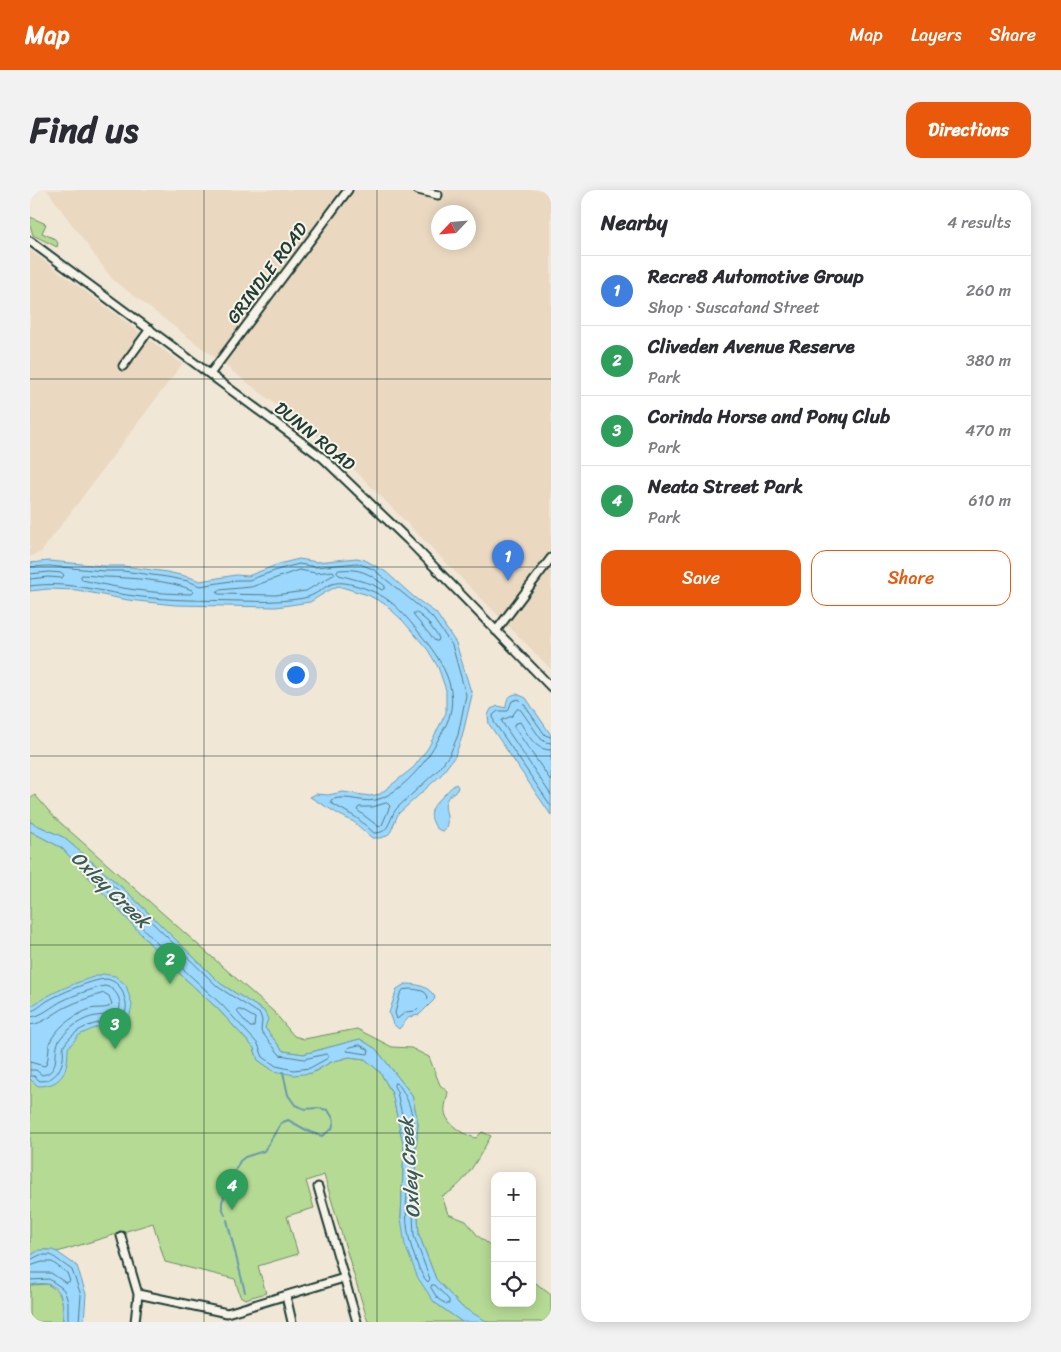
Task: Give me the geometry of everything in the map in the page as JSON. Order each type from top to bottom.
[{"type":"street","name":"GRINDLE ROAD","points":[[210,374],[348,190]]},
{"type":"street","points":[[418,190],[438,195]]},
{"type":"street","name":"DUNN ROAD","points":[[30,241],[323,458],[408,540],[551,687]]},
{"type":"street","points":[[123,366],[150,329]]},
{"type":"street","points":[[496,631],[551,558]]},
{"type":"street","points":[[318,1187],[357,1322]]},
{"type":"street","points":[[120,1236],[138,1294],[136,1322]]},
{"type":"street","points":[[138,1294],[227,1313],[344,1278]]},
{"type":"street","points":[[286,1296],[292,1322]]},
{"type":"street","points":[[227,1313],[229,1322]]},
{"type":"shaded area","points":[[47,190],[551,190],[551,669],[334,449],[112,279]]},
{"type":"shaded area","points":[[30,250],[182,364],[41,552],[30,557]]},
{"type":"green space","points":[[30,217],[46,224],[42,233],[55,239],[58,243],[57,247],[33,235]]},
{"type":"green space","points":[[35,795],[54,817],[274,1012],[294,1036],[304,1039],[357,1029],[392,1047],[411,1048],[429,1057],[440,1085],[448,1092],[445,1113],[450,1122],[462,1132],[472,1137],[476,1138],[482,1132],[491,1136],[464,1179],[450,1192],[442,1196],[448,1214],[466,1221],[478,1236],[491,1246],[491,1307],[536,1307],[536,1283],[551,1295],[551,1322],[487,1322],[462,1307],[436,1279],[419,1235],[415,1163],[418,1123],[412,1095],[376,1049],[360,1039],[304,1054],[283,1051],[265,1028],[264,1011],[221,984],[126,891],[63,837],[30,822],[30,799]]},
{"type":"green space","points":[[30,831],[62,848],[164,959],[218,1009],[254,1048],[258,1060],[274,1071],[312,1073],[331,1062],[349,1057],[365,1059],[380,1072],[392,1093],[404,1148],[401,1218],[434,1302],[462,1322],[368,1322],[324,1175],[306,1181],[314,1208],[287,1216],[298,1254],[258,1266],[266,1293],[245,1299],[240,1296],[235,1279],[165,1262],[153,1223],[57,1252],[43,1250],[30,1256]]},
{"type":"green space","points":[[47,1284],[60,1295],[63,1322],[30,1322],[30,1285]]},
{"type":"water","points":[[357,558],[365,560],[386,572],[415,598],[436,613],[456,643],[472,695],[462,737],[455,756],[441,775],[398,814],[387,836],[380,838],[372,838],[354,822],[310,797],[316,794],[328,795],[343,792],[370,796],[380,794],[414,767],[428,748],[446,713],[446,690],[438,667],[428,650],[403,621],[385,604],[368,595],[338,586],[310,602],[276,607],[175,605],[128,600],[77,590],[48,589],[30,591],[30,563],[49,561],[123,566],[167,572],[200,581],[236,575],[248,576],[279,564],[299,559],[317,562]]},
{"type":"water","points":[[517,694],[526,698],[551,735],[551,815],[489,724],[488,715],[491,709],[498,706],[506,708],[508,698],[511,695]]},
{"type":"water","points":[[456,784],[457,790],[446,800],[447,825],[444,831],[439,830],[432,820],[433,807]]},
{"type":"water","name":"Oxley Creek","points":[[30,822],[63,837],[126,891],[221,984],[264,1011],[268,1019],[265,1028],[283,1051],[304,1054],[360,1039],[376,1049],[412,1095],[418,1123],[415,1163],[419,1235],[436,1279],[462,1307],[488,1322],[462,1322],[434,1302],[418,1278],[405,1245],[401,1218],[404,1148],[392,1093],[380,1072],[365,1059],[349,1057],[331,1062],[312,1073],[294,1075],[274,1071],[258,1060],[254,1048],[218,1009],[164,959],[62,848],[30,831]]},
{"type":"water","points":[[103,974],[115,976],[126,985],[132,1005],[129,1019],[112,1026],[97,1027],[79,1035],[68,1048],[65,1070],[58,1080],[38,1086],[30,1079],[30,1007],[47,996]]},
{"type":"water","points":[[405,984],[422,986],[435,997],[419,1015],[409,1017],[399,1029],[393,1024],[389,1013],[397,989]]},
{"type":"water","points":[[39,1250],[57,1252],[77,1266],[86,1294],[84,1322],[63,1322],[62,1299],[57,1289],[53,1286],[47,1284],[30,1285],[30,1256]]},
{"type":"waterway","points":[[225,1215],[222,1202],[240,1161],[245,1157],[264,1151],[281,1123],[288,1120],[322,1136],[332,1129],[334,1120],[328,1110],[317,1108],[305,1109],[295,1105],[288,1095],[283,1072]]},
{"type":"waterway","points":[[227,1220],[245,1292]]},
{"type":"place","name":"Recre8 Automotive Group","points":[[508,581]]},
{"type":"place","name":"Cliveden Avenue Reserve","points":[[170,984]]},
{"type":"place","name":"Corinda Horse and Pony Club","points":[[115,1049]]},
{"type":"place","name":"Neata Street Park","points":[[232,1210]]}]
